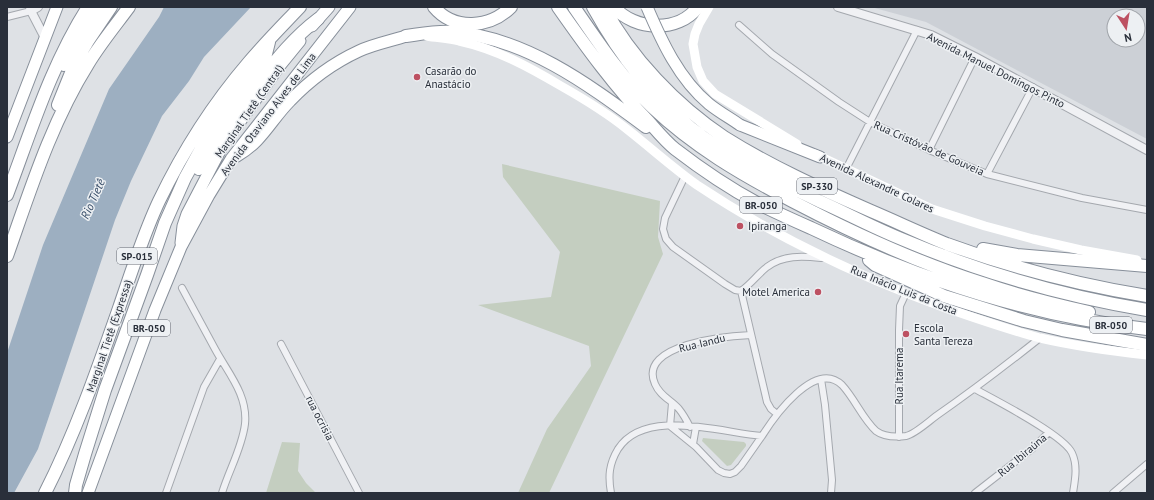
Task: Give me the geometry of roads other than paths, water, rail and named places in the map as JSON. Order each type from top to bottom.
[{"type":"highway","points":[[7,137],[9,125],[55,12],[64,7]]},
{"type":"highway","points":[[7,195],[46,92],[64,50],[73,31],[88,7]]},
{"type":"highway","points":[[46,92],[101,7]]},
{"type":"highway","points":[[41,160],[40,143],[75,63],[111,7]]},
{"type":"highway","points":[[7,256],[41,160],[68,100],[87,65],[129,7]]},
{"type":"highway","name":"Marginal Tietê (Expressa)","points":[[45,493],[85,404],[140,247],[158,202],[196,134],[218,101],[248,62],[300,7]]},
{"type":"highway","name":"Marginal Tietê (Central)","points":[[181,247],[180,236],[187,214],[222,147],[278,68],[329,7]]},
{"type":"highway","name":"Avenida Otaviano Alves de Lima","points":[[88,493],[155,310],[181,247],[209,195],[232,159],[350,7]]},
{"type":"highway","points":[[434,7],[445,16],[455,21],[477,24],[490,21],[500,16],[511,7]]},
{"type":"highway","points":[[558,7],[586,47],[623,95],[674,148]]},
{"type":"highway","points":[[574,7],[622,74],[651,106],[681,133],[710,155],[748,178],[856,233],[910,257],[981,283],[1046,302],[1147,326]]},
{"type":"highway","points":[[593,7],[607,33],[651,89],[690,127],[717,147],[740,161],[776,180],[899,238],[977,268],[1049,290],[1147,310]]},
{"type":"highway","name":"SP-330","points":[[604,7],[637,56],[667,90],[695,116],[723,136],[757,156],[847,201],[946,243],[1014,266],[1069,282],[1147,296]]},
{"type":"highway","points":[[614,7],[632,20],[645,25],[662,27],[680,21],[698,7]]},
{"type":"highway","points":[[647,7],[659,36],[673,60],[698,93],[710,104],[740,125],[820,157]]},
{"type":"highway","points":[[164,223],[173,217],[183,195],[213,146],[243,103],[277,58],[307,27],[318,19]]},
{"type":"highway","points":[[232,159],[251,147],[273,123],[289,101],[316,76],[359,51],[406,36],[434,32],[450,32],[489,37],[534,55],[586,85],[674,148]]},
{"type":"highway","points":[[76,493],[76,485],[105,390],[148,275],[164,223],[185,178],[208,136],[222,114],[261,62],[266,54],[269,39]]},
{"type":"highway","name":"BR-050","points":[[674,148],[713,176],[756,202],[855,249],[973,292],[1027,307],[1113,326],[1147,330]]},
{"type":"highway","points":[[946,243],[960,243],[995,252],[1017,255],[1147,266]]},
{"type":"highway","points":[[855,249],[875,265],[944,296],[1024,321],[1062,330],[1147,345]]},
{"type":"main road","name":"Avenida Alexandre Colares","points":[[709,7],[699,24],[693,44],[697,68],[708,88],[731,105],[820,157],[932,209],[985,226],[1081,250],[1147,262]]},
{"type":"main road","name":"Rua Inácio Luis da Costa","points":[[406,36],[427,36],[458,40],[497,53],[523,64],[581,97],[627,128],[685,176],[750,217],[825,258],[906,293],[998,326],[1040,338],[1147,356]]},
{"type":"street","name":"Avenida Manuel Domingos Pinto","points":[[838,7],[931,35],[1033,87],[1147,150]]},
{"type":"street","points":[[7,17],[33,8],[45,38]]},
{"type":"street","name":"Rua Cristóvão de Gouveia","points":[[739,24],[772,54],[815,86],[870,122],[929,150],[987,174],[1082,198],[1147,210]]},
{"type":"street","points":[[846,169],[917,30]]},
{"type":"street","points":[[929,150],[975,57]]},
{"type":"street","points":[[987,174],[1033,87]]},
{"type":"street","points":[[685,176],[665,218],[663,229],[666,239],[673,247],[724,284],[734,290],[741,291],[767,402],[771,409],[777,414]]},
{"type":"street","name":"Rua Inácio Luis da Costa","points":[[741,291],[766,268],[781,260],[801,256],[825,258]]},
{"type":"street","points":[[182,288],[220,359],[234,380],[243,402],[245,422],[243,437],[222,493]]},
{"type":"street","name":"Rua Itarema","points":[[899,437],[900,306],[906,293]]},
{"type":"street","name":"Rua Iandu","points":[[693,427],[678,408],[659,391],[655,383],[654,370],[660,359],[670,352],[688,344],[711,338],[750,334]]},
{"type":"street","points":[[670,426],[693,444],[718,470],[730,474],[735,472],[741,466],[777,414],[805,386],[821,379],[832,380],[840,383],[877,432],[890,437],[908,436],[975,389],[1040,338]]},
{"type":"street","name":"rua ocrisia","points":[[281,344],[359,493]]},
{"type":"street","points":[[166,493],[204,387],[220,359]]},
{"type":"street","points":[[821,379],[831,474],[831,493]]},
{"type":"street","points":[[975,389],[1049,432],[1066,444],[1075,461],[1076,474],[1073,493]]},
{"type":"street","points":[[670,426],[672,403]]},
{"type":"street","points":[[611,493],[609,475],[614,457],[620,446],[631,435],[643,429],[670,426],[693,427],[762,436]]},
{"type":"street","points":[[693,427],[693,444]]},
{"type":"street","name":"Rua Ibiraúna","points":[[975,493],[1034,448],[1049,432]]},
{"type":"street","points":[[1113,493],[1147,464]]},
{"type":"street","points":[[93,493],[96,473]]},
{"type":"water","name":"Rio Tietê","points":[[164,7],[251,7],[204,57],[189,81],[162,116],[131,181],[115,220],[38,449],[14,493],[7,493],[7,353],[43,245],[109,89],[159,17]]},
{"type":"place","name":"Casarão do Anastácio","points":[[417,77]]},
{"type":"place","name":"Ipiranga","points":[[740,226]]},
{"type":"place","name":"Motel America","points":[[818,292]]},
{"type":"place","name":"Escola Santa Tereza","points":[[906,334]]}]
